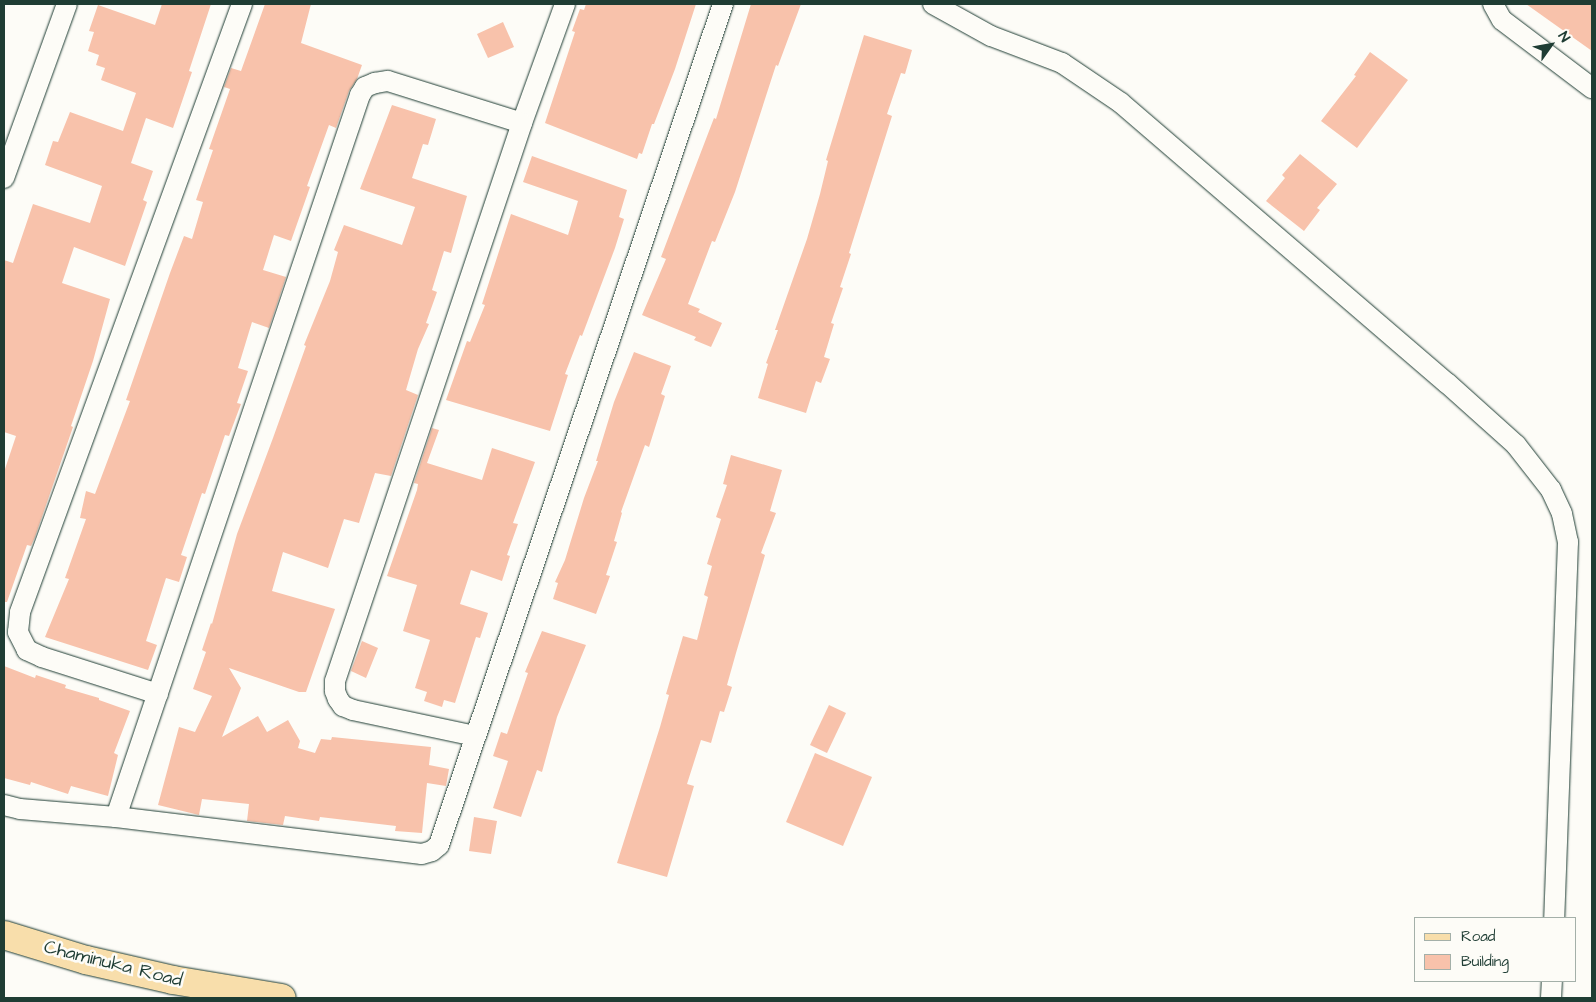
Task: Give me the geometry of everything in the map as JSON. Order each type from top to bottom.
[{"type":"main road","name":"Chaminuka Road","points":[[4,936],[173,980],[282,998]]},
{"type":"street","points":[[4,178],[67,4]]},
{"type":"street","points":[[158,694],[42,657],[27,650],[18,632],[20,612],[242,4]]},
{"type":"street","points":[[475,736],[353,710],[344,706],[338,699],[335,691],[335,681],[522,123],[565,4]]},
{"type":"street","points":[[4,805],[20,809],[116,817],[422,854],[432,851],[439,845],[723,4]]},
{"type":"street","points":[[933,4],[991,36],[1062,63],[1121,103],[1447,382],[1516,445],[1551,490],[1562,514],[1568,542],[1554,917]]},
{"type":"street","points":[[1493,4],[1502,20],[1592,88]]},
{"type":"street","points":[[116,817],[360,95],[365,87],[388,81],[522,123]]},
{"type":"street","points":[[1551,998],[1552,982]]},
{"type":"building","points":[[162,4],[211,4],[189,71],[192,72],[173,128],[146,118],[131,163],[153,171],[143,200],[147,202],[125,266],[74,247],[62,283],[110,299],[93,361],[71,426],[73,427],[35,537],[31,546],[27,545],[7,602],[4,602],[4,472],[16,436],[4,432],[4,260],[13,263],[33,204],[90,223],[102,186],[45,165],[53,141],[58,142],[70,112],[123,131],[136,93],[101,80],[105,68],[96,65],[99,55],[88,51],[94,32],[89,31],[98,5],[155,25]]},
{"type":"building","points":[[265,4],[311,4],[301,43],[362,65],[357,79],[349,91],[336,128],[329,125],[307,186],[310,187],[291,241],[274,235],[263,270],[286,277],[269,328],[252,322],[238,368],[248,371],[237,403],[241,404],[229,436],[225,435],[205,494],[202,493],[181,555],[187,557],[179,582],[166,578],[146,641],[157,645],[148,670],[45,637],[69,579],[65,578],[86,519],[80,518],[86,491],[95,494],[130,401],[126,400],[184,236],[192,239],[203,202],[196,200],[213,150],[209,149],[230,89],[224,87],[231,68],[241,71]]},
{"type":"building","points":[[586,4],[696,4],[675,69],[654,124],[652,124],[642,154],[639,153],[637,159],[545,123],[575,32],[572,31],[580,9],[584,10]]},
{"type":"building","points":[[751,4],[801,4],[778,66],[776,65],[735,192],[715,242],[712,241],[688,304],[700,309],[698,312],[722,323],[711,347],[694,340],[696,337],[642,315],[666,259],[661,257],[714,118],[716,119]]},
{"type":"building","points":[[1526,4],[1592,4],[1592,51]]},
{"type":"building","points":[[503,22],[514,47],[488,58],[477,34]]},
{"type":"building","points":[[864,35],[912,50],[905,74],[901,73],[887,114],[892,116],[849,253],[851,254],[840,287],[843,288],[831,323],[834,324],[824,357],[830,359],[821,383],[816,381],[806,413],[758,398],[768,364],[766,363],[778,330],[775,330],[807,239],[828,161],[826,160]]},
{"type":"building","points":[[1370,52],[1408,80],[1357,148],[1321,121],[1356,76],[1354,75]]},
{"type":"building","points":[[392,105],[436,119],[428,145],[423,144],[412,178],[467,196],[451,253],[444,251],[432,290],[437,292],[426,323],[429,324],[418,349],[406,390],[418,395],[391,476],[375,473],[359,523],[344,519],[328,568],[283,552],[272,591],[335,609],[306,692],[299,692],[229,668],[241,688],[222,737],[258,716],[267,732],[288,720],[300,741],[298,748],[315,753],[321,739],[331,740],[332,737],[431,747],[429,765],[449,769],[446,786],[427,783],[422,833],[395,831],[396,826],[320,817],[319,821],[285,816],[283,825],[247,821],[249,804],[202,799],[199,815],[158,805],[179,727],[195,732],[212,696],[193,689],[206,652],[202,650],[212,624],[237,534],[306,346],[304,345],[330,281],[338,252],[334,250],[344,225],[402,245],[415,207],[360,189]]},
{"type":"building","points":[[1300,154],[1337,184],[1317,208],[1320,210],[1304,231],[1266,201],[1285,178],[1282,175]]},
{"type":"building","points":[[532,156],[627,190],[619,217],[624,219],[615,248],[582,336],[580,335],[565,374],[568,375],[550,431],[446,400],[467,341],[470,342],[485,305],[482,304],[511,214],[568,235],[578,201],[523,182]]},
{"type":"building","points":[[634,352],[671,366],[661,394],[665,396],[649,447],[645,445],[621,512],[614,541],[617,542],[606,575],[610,576],[596,614],[553,599],[558,583],[555,582],[565,560],[584,498],[598,461],[596,461],[614,402]]},
{"type":"building","points":[[432,428],[439,430],[427,463],[482,480],[492,448],[535,462],[513,523],[518,524],[507,555],[510,556],[502,581],[471,570],[460,604],[488,613],[480,638],[476,637],[455,703],[444,700],[442,707],[424,701],[427,692],[415,688],[430,640],[403,631],[417,585],[387,576],[417,490],[418,484],[414,483]]},
{"type":"building","points":[[731,455],[782,470],[770,511],[776,513],[761,553],[765,555],[727,685],[732,687],[724,712],[720,711],[711,743],[701,740],[687,784],[694,786],[667,877],[617,863],[660,727],[669,695],[666,694],[683,636],[697,640],[708,597],[704,595],[712,566],[707,564],[721,519],[716,517],[727,485],[723,484]]},
{"type":"building","points":[[542,631],[586,645],[557,717],[542,772],[537,770],[521,817],[493,808],[508,761],[493,756],[501,732],[507,734],[528,673],[525,672]]},
{"type":"building","points":[[362,641],[378,648],[366,678],[351,671]]},
{"type":"building","points":[[4,666],[35,678],[36,675],[66,685],[65,688],[99,698],[99,700],[130,711],[114,753],[118,755],[108,796],[71,786],[68,794],[31,782],[30,785],[4,778]]},
{"type":"building","points":[[829,705],[846,713],[827,753],[810,745]]},
{"type":"building","points":[[815,753],[872,777],[843,846],[786,822]]},
{"type":"building","points":[[474,817],[497,821],[491,854],[469,851]]}]
